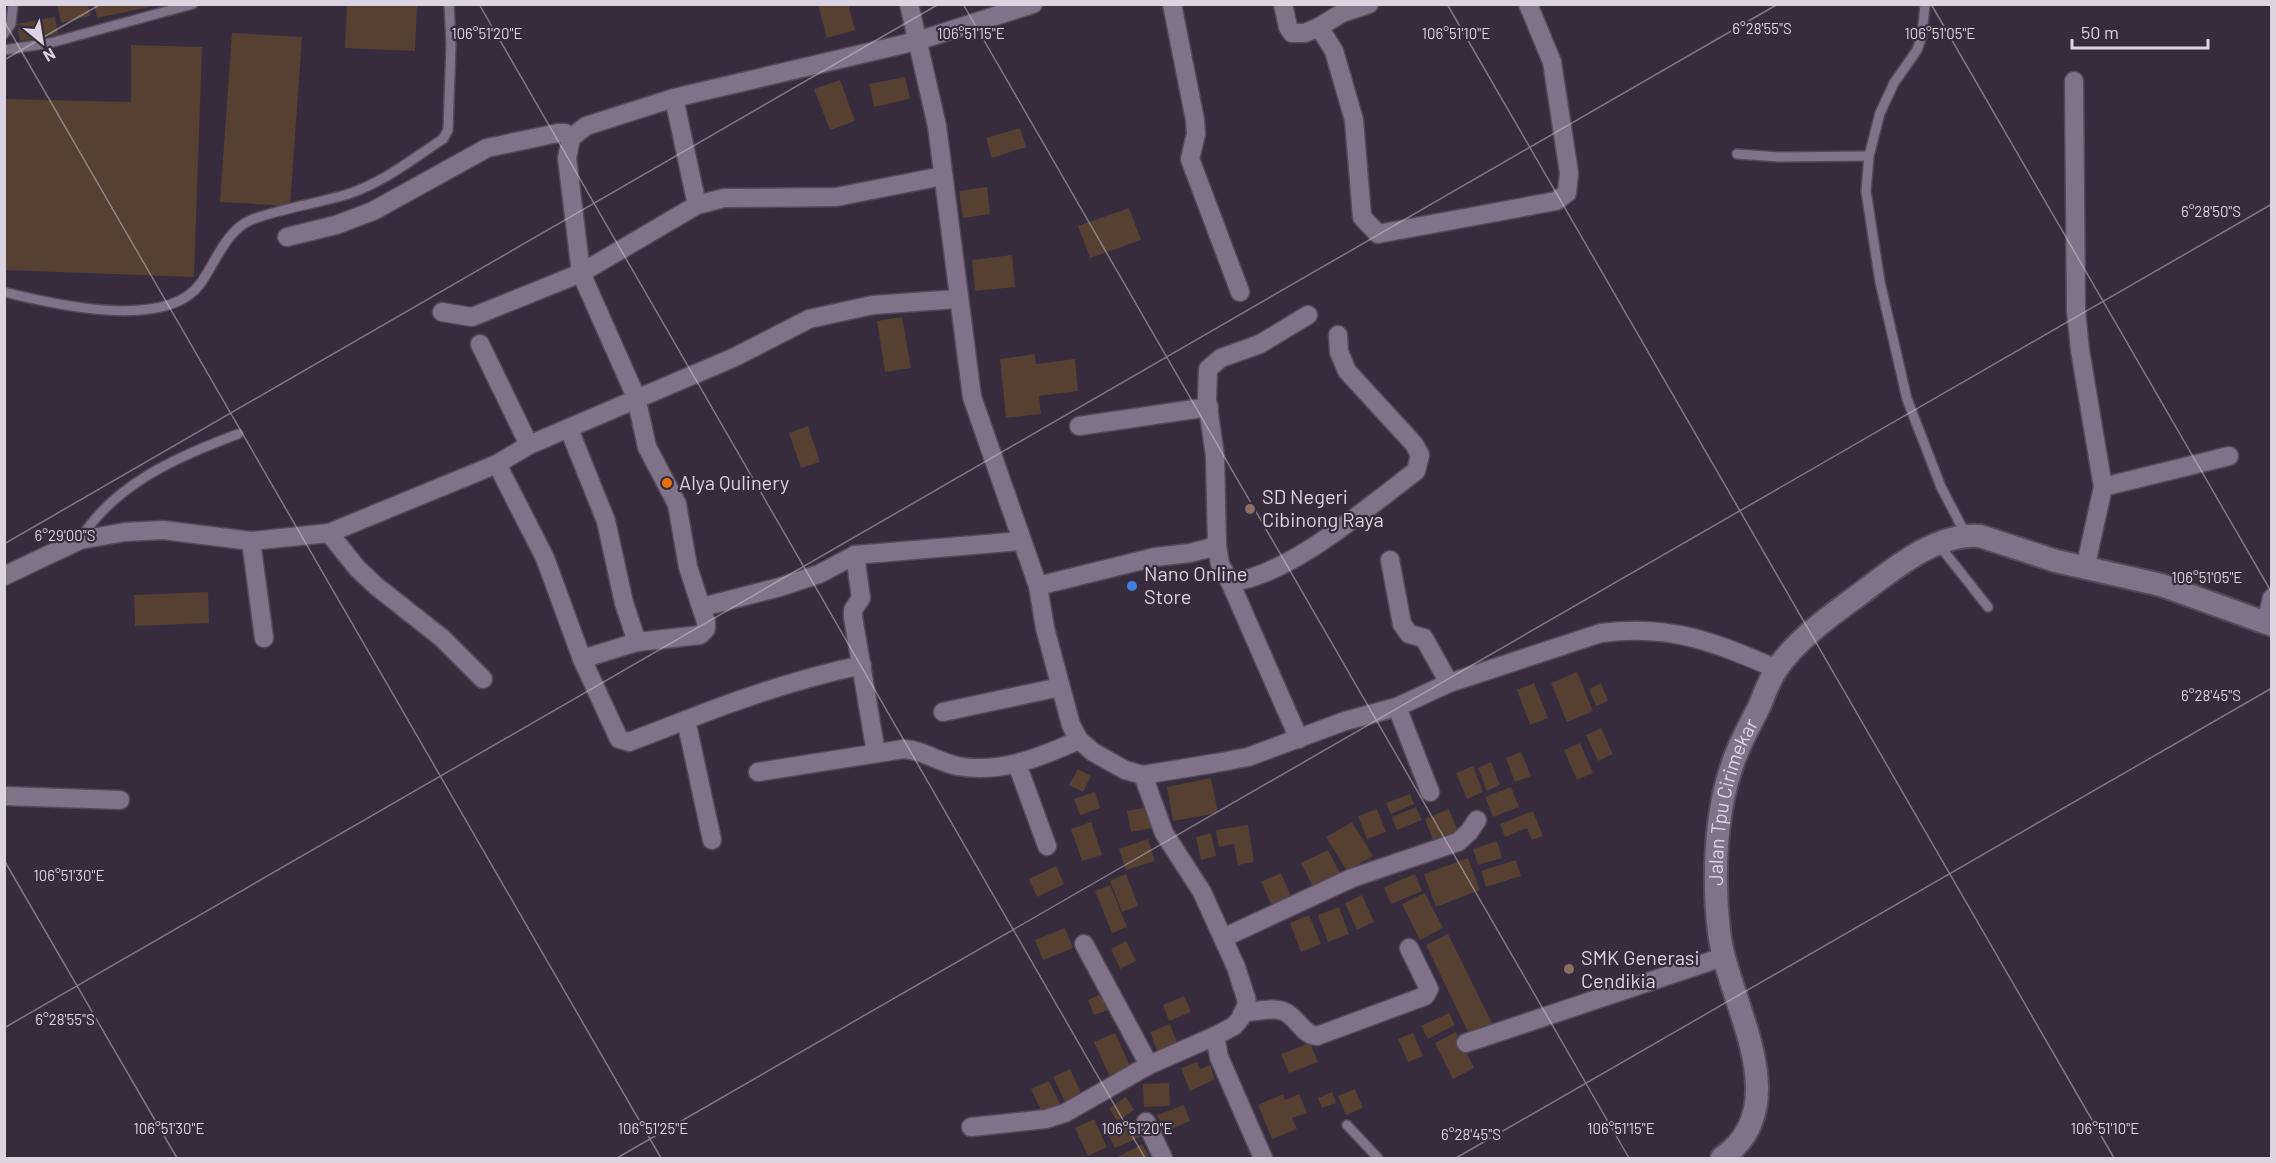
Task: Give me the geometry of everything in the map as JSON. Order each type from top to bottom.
[{"type":"street","points":[[909,4],[937,126],[958,299],[975,409],[1038,586],[1071,726],[1079,740],[1093,752],[1125,770],[1143,775],[1248,757],[1345,721],[1397,707],[1449,683],[1601,633],[1626,630],[1677,633],[1710,640],[1777,669]]},
{"type":"street","points":[[582,659],[637,642],[700,635],[706,629],[706,622],[688,567],[679,509],[647,447],[636,397],[581,273],[567,158],[571,138],[586,126],[674,98],[917,41],[1033,4]]},
{"type":"street","points":[[1172,4],[1195,120],[1196,134],[1190,159],[1240,292]]},
{"type":"street","points":[[1283,4],[1288,27],[1292,33],[1305,33],[1342,13],[1369,4]]},
{"type":"street","points":[[1319,27],[1334,51],[1353,120],[1362,218],[1378,234],[1556,201],[1567,193],[1569,173],[1552,62],[1528,4]]},
{"type":"street","points":[[2074,81],[2076,311],[2103,487],[2085,569]]},
{"type":"street","points":[[674,98],[697,205]]},
{"type":"street","points":[[286,237],[336,225],[373,211],[487,148],[558,133],[565,133],[571,138]]},
{"type":"street","points":[[442,312],[472,317],[581,273],[697,205],[724,198],[836,197],[943,176]]},
{"type":"street","points":[[4,576],[80,540],[125,532],[163,530],[250,541],[329,533],[498,464],[529,445],[636,397],[735,357],[820,316],[873,305],[958,299]]},
{"type":"street","points":[[1299,739],[1273,685],[1259,644],[1220,564],[1217,546],[1215,456],[1206,382],[1208,369],[1213,363],[1260,344],[1308,315]]},
{"type":"street","points":[[1230,582],[1256,578],[1300,553],[1416,471],[1420,463],[1420,455],[1414,444],[1347,371],[1339,352],[1338,335]]},
{"type":"street","points":[[480,344],[529,445]]},
{"type":"street","points":[[1079,426],[1209,407]]},
{"type":"street","points":[[569,429],[606,521],[624,603],[637,642]]},
{"type":"street","points":[[2103,487],[2229,456]]},
{"type":"street","points":[[498,464],[545,558],[582,659],[619,739],[623,742],[634,741],[732,702],[806,677],[862,665]]},
{"type":"street","points":[[329,533],[357,568],[376,586],[401,603],[483,679]]},
{"type":"street","points":[[1980,538],[2085,569],[2161,585],[2269,624],[2271,598]]},
{"type":"street","name":"Jalan Tpu Cirimekar","points":[[1722,1158],[1746,1134],[1756,1098],[1751,1040],[1723,957],[1716,878],[1727,783],[1737,750],[1777,669],[1818,625],[1896,568],[1939,544],[1980,538]]},
{"type":"street","points":[[250,541],[264,638]]},
{"type":"street","points":[[702,607],[780,587],[819,574],[855,555],[1021,541]]},
{"type":"street","points":[[1038,586],[1146,559],[1190,553],[1217,546]]},
{"type":"street","points":[[855,555],[861,598],[853,610],[853,617],[876,753]]},
{"type":"street","points":[[1390,560],[1402,624],[1409,634],[1424,638],[1449,683]]},
{"type":"street","points":[[943,712],[1060,687]]},
{"type":"street","points":[[1397,707],[1430,792]]},
{"type":"street","points":[[687,720],[712,840]]},
{"type":"street","points":[[758,772],[876,753],[914,750],[947,763],[974,768],[1017,764],[1079,740]]},
{"type":"street","points":[[1017,764],[1047,846]]},
{"type":"street","points":[[971,1127],[1047,1119],[1065,1113],[1149,1065],[1234,1026],[1245,1012],[1246,998],[1223,939],[1202,892],[1164,832],[1143,775]]},
{"type":"street","points":[[4,796],[120,800]]},
{"type":"street","points":[[1223,939],[1352,878],[1458,842],[1477,820]]},
{"type":"street","points":[[1084,944],[1149,1065]]},
{"type":"street","points":[[1245,1012],[1283,1011],[1295,1019],[1308,1033],[1317,1036],[1425,996],[1429,989],[1409,948]]},
{"type":"street","points":[[1466,1043],[1723,957]]},
{"type":"street","points":[[1215,1036],[1219,1056],[1263,1158]]},
{"type":"street","points":[[1146,1122],[1163,1158]]},
{"type":"lane","points":[[4,34],[11,24],[13,4]]},
{"type":"lane","points":[[4,50],[50,43],[193,4]]},
{"type":"lane","points":[[4,292],[85,310],[164,308],[192,294],[240,226],[263,216],[350,193],[387,177],[442,139],[448,130],[451,44],[448,4]]},
{"type":"lane","points":[[1924,4],[1922,36],[1917,50],[1894,83],[1880,113],[1869,156],[1866,191],[1880,282],[1907,399],[1941,487],[1980,538]]},
{"type":"lane","points":[[1737,154],[1779,157],[1869,156]]},
{"type":"lane","points":[[80,540],[95,518],[153,472],[180,456],[238,434]]},
{"type":"lane","points":[[1939,544],[1988,607]]},
{"type":"lane","points":[[1347,1125],[1378,1158]]},
{"type":"building","points":[[57,4],[88,4],[90,16],[61,23]]},
{"type":"building","points":[[94,4],[148,4],[149,7],[97,18]]},
{"type":"building","points":[[347,4],[417,4],[415,51],[345,48]]},
{"type":"building","points":[[818,4],[848,4],[855,30],[827,38]]},
{"type":"building","points":[[55,17],[58,34],[20,41],[17,24]]},
{"type":"building","points":[[232,33],[302,37],[290,206],[220,202]]},
{"type":"building","points":[[131,45],[202,47],[194,277],[4,270],[4,99],[131,102]]},
{"type":"building","points":[[905,77],[910,99],[874,107],[869,84]]},
{"type":"building","points":[[840,80],[855,121],[830,130],[814,89]]},
{"type":"building","points":[[1020,128],[1026,147],[992,158],[986,138]]},
{"type":"building","points":[[987,187],[990,214],[963,218],[959,191]]},
{"type":"building","points":[[1129,208],[1141,240],[1090,258],[1078,226]]},
{"type":"building","points":[[1012,255],[1015,287],[975,291],[972,260]]},
{"type":"building","points":[[902,317],[911,368],[885,372],[877,321]]},
{"type":"building","points":[[1035,354],[1036,364],[1075,359],[1078,391],[1039,396],[1041,414],[1006,418],[1000,359]]},
{"type":"building","points":[[808,426],[820,462],[801,468],[789,433]]},
{"type":"building","points":[[208,592],[209,623],[135,626],[134,595]]},
{"type":"building","points":[[1577,672],[1593,711],[1567,722],[1551,683]]},
{"type":"building","points":[[1534,683],[1548,718],[1530,725],[1517,690]]},
{"type":"building","points":[[1601,683],[1608,701],[1596,706],[1589,689]]},
{"type":"building","points":[[1601,728],[1613,754],[1598,761],[1586,735]]},
{"type":"building","points":[[1580,743],[1593,773],[1577,780],[1564,750]]},
{"type":"building","points":[[1521,752],[1531,776],[1515,782],[1506,758]]},
{"type":"building","points":[[1491,762],[1500,785],[1487,791],[1478,768]]},
{"type":"building","points":[[1473,766],[1483,792],[1467,799],[1456,773]]},
{"type":"building","points":[[1078,769],[1091,776],[1083,792],[1069,785]]},
{"type":"building","points":[[1211,778],[1218,813],[1173,821],[1167,787]]},
{"type":"building","points":[[1511,787],[1519,807],[1493,817],[1485,797]]},
{"type":"building","points":[[1095,792],[1100,808],[1080,815],[1074,799]]},
{"type":"building","points":[[1410,794],[1414,804],[1391,814],[1386,803]]},
{"type":"building","points":[[1148,807],[1152,828],[1131,832],[1127,811]]},
{"type":"building","points":[[1416,807],[1422,820],[1397,830],[1392,817]]},
{"type":"building","points":[[1377,809],[1386,832],[1367,839],[1358,816]]},
{"type":"building","points":[[1449,809],[1458,832],[1434,842],[1425,819]]},
{"type":"building","points":[[1533,811],[1543,836],[1532,840],[1527,828],[1505,837],[1500,824]]},
{"type":"building","points":[[1091,822],[1102,855],[1082,861],[1071,829]]},
{"type":"building","points":[[1352,822],[1373,856],[1347,871],[1326,837]]},
{"type":"building","points":[[1248,825],[1254,862],[1238,865],[1234,844],[1219,847],[1216,830]]},
{"type":"building","points":[[1211,833],[1216,856],[1201,860],[1196,837]]},
{"type":"building","points":[[1148,839],[1155,861],[1126,870],[1119,849]]},
{"type":"building","points":[[1497,841],[1502,858],[1478,865],[1473,849]]},
{"type":"building","points":[[1328,850],[1342,877],[1315,891],[1301,863]]},
{"type":"building","points":[[1468,858],[1480,890],[1436,907],[1424,874]]},
{"type":"building","points":[[1516,860],[1521,876],[1486,887],[1481,871]]},
{"type":"building","points":[[1056,866],[1064,884],[1037,897],[1029,879]]},
{"type":"building","points":[[1281,873],[1291,897],[1272,906],[1261,882]]},
{"type":"building","points":[[1126,874],[1138,906],[1122,912],[1110,881]]},
{"type":"building","points":[[1415,874],[1422,891],[1391,904],[1384,887]]},
{"type":"building","points":[[1110,885],[1127,927],[1112,933],[1095,891]]},
{"type":"building","points":[[1425,893],[1443,928],[1420,940],[1402,904]]},
{"type":"building","points":[[1362,895],[1374,922],[1357,930],[1345,903]]},
{"type":"building","points":[[1339,907],[1349,934],[1328,942],[1318,915]]},
{"type":"building","points":[[1309,915],[1321,944],[1301,952],[1290,923]]},
{"type":"building","points":[[1065,928],[1073,948],[1043,960],[1035,940]]},
{"type":"building","points":[[1448,934],[1492,1023],[1469,1034],[1426,945]]},
{"type":"building","points":[[1126,941],[1136,961],[1120,969],[1111,949]]},
{"type":"building","points":[[1101,994],[1108,1010],[1094,1015],[1088,1000]]},
{"type":"building","points":[[1184,996],[1191,1012],[1169,1021],[1163,1005]]},
{"type":"building","points":[[1449,1013],[1455,1025],[1428,1039],[1421,1026]]},
{"type":"building","points":[[1170,1024],[1179,1048],[1159,1056],[1150,1032]]},
{"type":"building","points":[[1456,1032],[1474,1068],[1453,1079],[1435,1043]]},
{"type":"building","points":[[1115,1033],[1130,1066],[1109,1075],[1094,1042]]},
{"type":"building","points":[[1413,1033],[1423,1056],[1408,1062],[1398,1039]]},
{"type":"building","points":[[1310,1043],[1318,1062],[1289,1073],[1281,1054]]},
{"type":"building","points":[[1197,1062],[1200,1069],[1210,1065],[1215,1079],[1190,1091],[1181,1068]]},
{"type":"building","points":[[1070,1069],[1085,1102],[1069,1110],[1053,1077]]},
{"type":"building","points":[[1049,1081],[1063,1110],[1045,1119],[1031,1089]]},
{"type":"building","points":[[1169,1083],[1170,1106],[1144,1107],[1143,1084]]},
{"type":"building","points":[[1355,1089],[1363,1108],[1346,1115],[1338,1096]]},
{"type":"building","points":[[1332,1092],[1336,1103],[1322,1108],[1318,1098]]},
{"type":"building","points":[[1283,1094],[1285,1100],[1299,1094],[1307,1113],[1292,1118],[1297,1129],[1272,1139],[1258,1105]]},
{"type":"building","points":[[1126,1097],[1134,1110],[1117,1121],[1109,1108]]},
{"type":"building","points":[[1184,1105],[1190,1121],[1164,1132],[1157,1115]]},
{"type":"building","points":[[1094,1119],[1107,1147],[1088,1156],[1075,1128]]},
{"type":"building","points":[[1135,1120],[1143,1136],[1115,1148],[1107,1132]]},
{"type":"building","points":[[1142,1144],[1150,1158],[1116,1158]]},
{"type":"place","name":"Alya Qulinery","points":[[667,483]]},
{"type":"place","name":"SD Negeri Cibinong Raya","points":[[1250,509]]},
{"type":"place","name":"Nano Online Store","points":[[1132,586]]},
{"type":"place","name":"SMK Generasi Cendikia","points":[[1569,969]]}]
